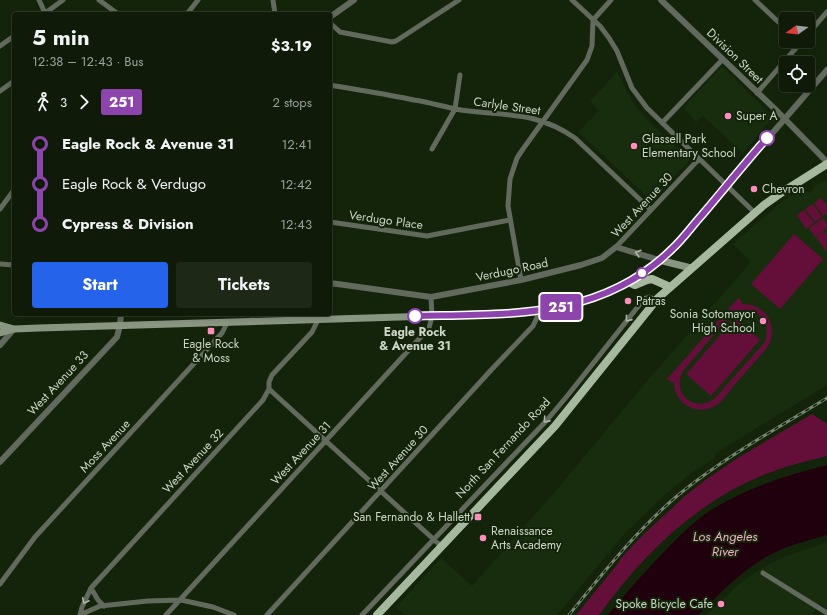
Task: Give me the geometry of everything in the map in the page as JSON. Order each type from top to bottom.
[{"type":"main road","name":"North San Fernando Road","points":[[377,615],[555,426],[657,299],[755,213],[781,193],[827,163]]},
{"type":"main road","points":[[0,333],[14,329],[318,320],[540,311],[585,301],[601,295],[628,282],[659,260],[691,268]]},
{"type":"main road","points":[[628,282],[635,285],[649,279],[670,287]]},
{"type":"main road","points":[[657,281],[657,299]]},
{"type":"main road","points":[[0,325],[14,329]]},
{"type":"street","points":[[39,0],[43,12]]},
{"type":"street","points":[[47,12],[63,0]]},
{"type":"street","points":[[99,0],[115,12]]},
{"type":"street","points":[[189,12],[198,0]]},
{"type":"street","points":[[273,0],[275,12]]},
{"type":"street","points":[[332,16],[354,0]]},
{"type":"street","points":[[332,25],[340,32],[392,42],[396,41],[459,0]]},
{"type":"street","points":[[572,0],[604,31],[614,45],[626,76],[646,108],[755,213]]},
{"type":"street","points":[[522,280],[510,220],[508,195],[513,169],[523,149],[587,60],[592,46],[593,20],[612,0]]},
{"type":"street","name":"Division Street","points":[[661,0],[784,118],[827,163]]},
{"type":"street","points":[[755,0],[779,22]]},
{"type":"street","points":[[815,26],[827,12]]},
{"type":"street","points":[[0,46],[12,37]]},
{"type":"street","points":[[757,92],[796,48]]},
{"type":"street","points":[[662,123],[723,59]]},
{"type":"street","points":[[616,247],[659,260],[672,249],[827,70]]},
{"type":"street","points":[[432,149],[455,109],[460,75]]},
{"type":"street","points":[[0,91],[12,82]]},
{"type":"street","name":"Carlyle Street","points":[[332,86],[415,100],[455,109],[532,118],[544,121],[562,129],[574,138],[651,210]]},
{"type":"street","name":"West Avenue 30","points":[[616,247],[699,159]]},
{"type":"street","points":[[0,209],[12,193]]},
{"type":"street","name":"Verdugo Place","points":[[332,222],[427,236],[510,220]]},
{"type":"street","name":"Verdugo Road","points":[[332,283],[431,297],[522,280],[595,261],[610,253],[616,247]]},
{"type":"street","points":[[0,264],[12,265]]},
{"type":"street","name":"West Avenue 31","points":[[166,615],[429,328],[432,316],[431,297]]},
{"type":"street","name":"North San Fernando Road","points":[[362,615],[547,420],[644,299],[649,297],[657,299]]},
{"type":"street","name":"West Avenue 30","points":[[268,615],[533,326],[540,311]]},
{"type":"street","name":"West Avenue 33","points":[[0,462],[117,337],[121,316]]},
{"type":"street","name":"West Avenue 32","points":[[80,615],[91,588],[263,400],[270,389],[269,382],[272,375],[312,332],[318,320]]},
{"type":"street","name":"Moss Avenue","points":[[0,584],[35,537],[222,333],[227,322]]},
{"type":"street","points":[[0,345],[14,329]]},
{"type":"street","points":[[270,389],[442,547]]},
{"type":"street","points":[[763,573],[827,613]]},
{"type":"street","points":[[91,588],[98,600],[104,606]]},
{"type":"street","points":[[80,615],[100,606],[148,601],[181,600],[213,607],[234,615]]},
{"type":"shaded area","points":[[722,66],[773,117],[743,153],[703,116],[696,122],[683,108]]},
{"type":"shaded area","name":"Glassell Park Elementary School","points":[[617,72],[635,106],[690,160],[651,200],[578,132],[599,111],[590,101]]},
{"type":"shaded area","points":[[825,180],[827,182],[827,385],[715,454],[715,458],[690,474],[666,494],[626,532],[557,615],[405,615],[396,607],[441,558],[472,586],[559,487],[647,381],[751,262],[733,244],[780,203],[799,191],[810,193],[815,186]]},
{"type":"shaded area","points":[[821,198],[827,206],[827,214],[823,216],[814,203]]},
{"type":"shaded area","points":[[813,204],[822,217],[815,222],[805,209]]},
{"type":"shaded area","points":[[804,210],[814,223],[806,229],[797,215]]},
{"type":"shaded area","points":[[823,218],[827,224],[827,228],[815,237],[809,228]]},
{"type":"shaded area","points":[[824,231],[827,235],[826,252],[816,237]]},
{"type":"shaded area","points":[[794,234],[823,259],[780,309],[751,284]]},
{"type":"shaded area","points":[[738,298],[742,302],[741,304],[758,307],[768,318],[772,333],[766,349],[722,400],[715,406],[700,410],[689,407],[679,398],[674,382],[672,383],[667,379]],"holes":[[[744,310],[756,313],[764,320],[767,331],[764,343],[714,399],[706,403],[699,404],[686,398],[680,387],[680,379],[683,371],[729,317]]]},
{"type":"shaded area","points":[[735,318],[760,340],[711,396],[686,374]]},
{"type":"shaded area","points":[[812,414],[827,424],[827,456],[766,474],[741,485],[717,499],[673,532],[653,551],[634,571],[599,615],[576,615],[622,557],[644,534],[685,496],[736,459]]},
{"type":"shaded area","points":[[827,542],[827,608],[820,604],[812,615],[706,615],[738,585],[757,571],[783,557]]},
{"type":"water","name":"Los Angeles River","points":[[827,465],[827,535],[788,547],[773,553],[756,563],[722,591],[698,615],[608,615],[658,558],[688,528],[708,512],[750,490],[796,473]]},
{"type":"railway","points":[[569,615],[607,568],[634,538],[677,496],[731,456],[827,398]]},
{"type":"bus line","name":"251","points":[[415,316],[522,313],[540,311],[585,301],[628,282],[647,270],[672,249],[767,138]]},
{"type":"place","name":"Super A","points":[[728,116]]},
{"type":"place","name":"Glassell Park Elementary School","points":[[634,146]]},
{"type":"place","name":"Chevron","points":[[754,189]]},
{"type":"place","name":"Patras","points":[[628,301]]},
{"type":"place","name":"Eagle Rock & Avenue 31","points":[[415,316]]},
{"type":"place","name":"Sonia Sotomayor High School","points":[[763,321]]},
{"type":"place","name":"Eagle Rock & Moss","points":[[211,331]]},
{"type":"place","name":"San Fernando & Hallett","points":[[478,517]]},
{"type":"place","name":"Renaissance Arts Academy","points":[[483,538]]},
{"type":"place","name":"Spoke Bicycle Cafe","points":[[721,604]]}]
